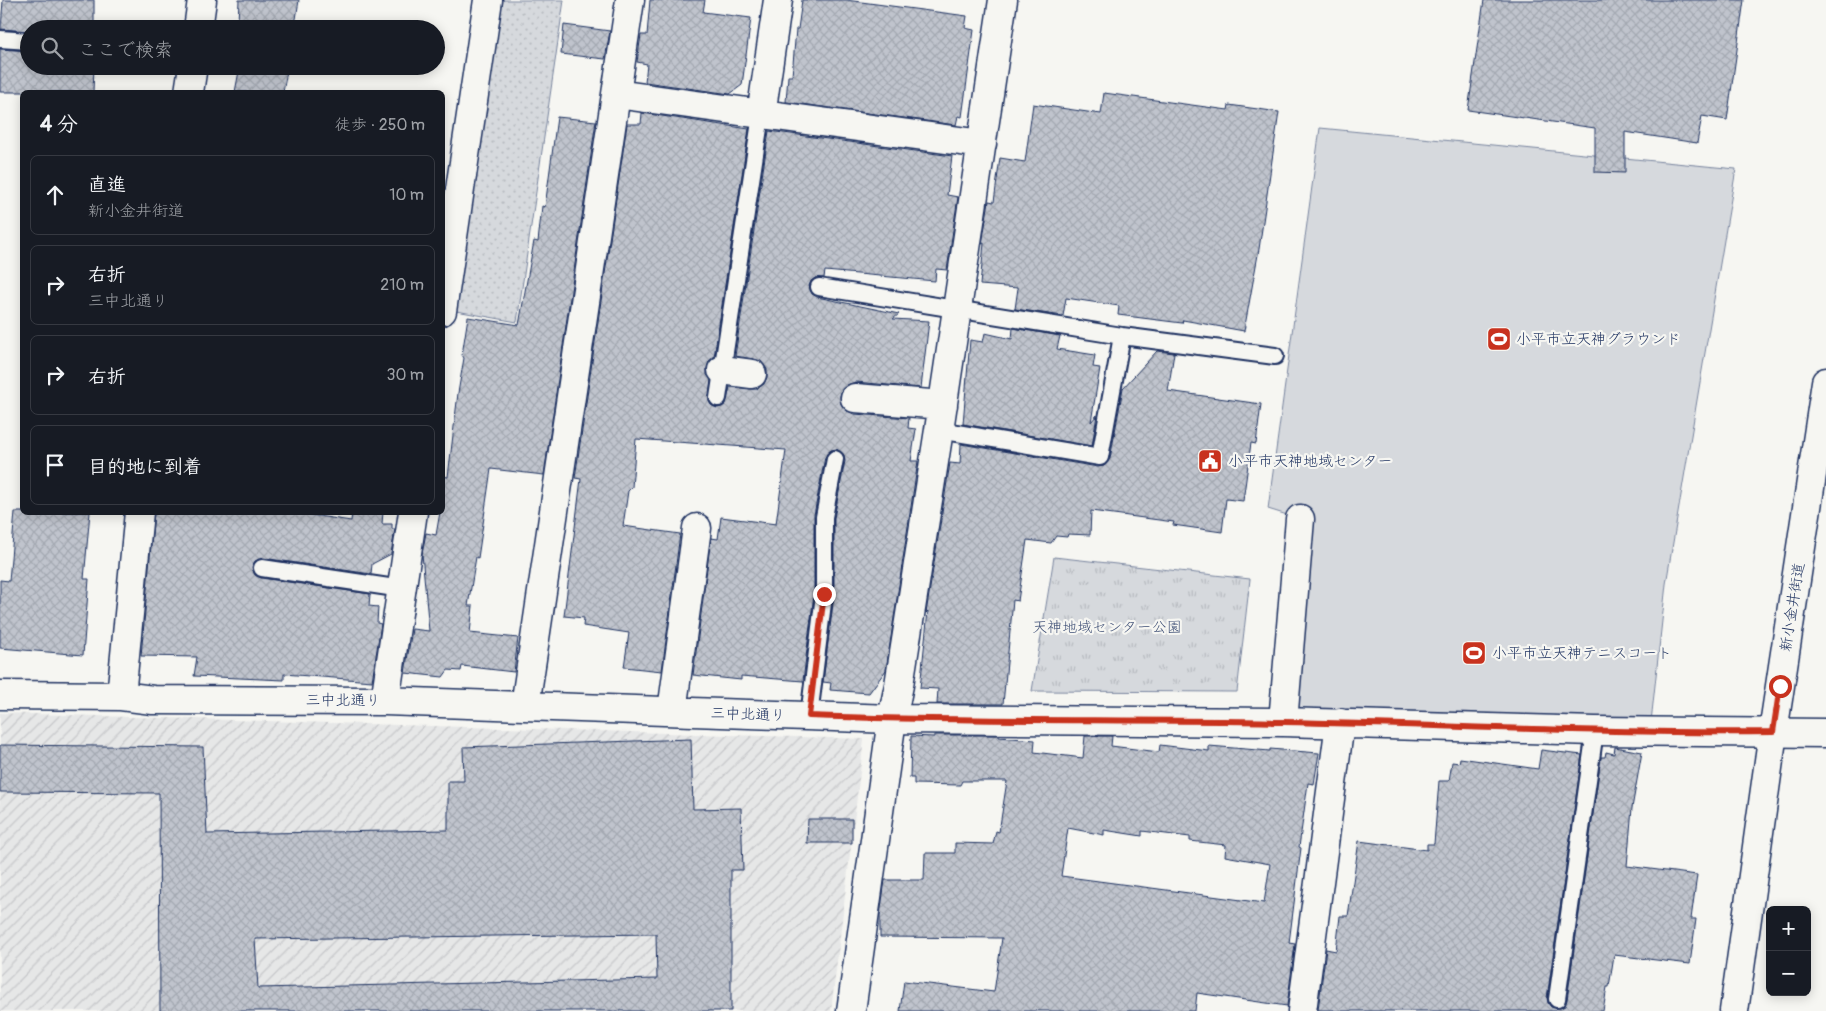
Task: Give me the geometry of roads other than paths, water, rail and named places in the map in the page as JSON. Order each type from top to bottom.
[{"type":"street","points":[[199,20],[202,0]]},
{"type":"street","points":[[445,291],[488,0]]},
{"type":"street","points":[[525,706],[630,0]]},
{"type":"street","points":[[761,114],[778,0]]},
{"type":"street","points":[[851,1011],[892,719],[901,676],[941,418],[1003,0]]},
{"type":"street","points":[[189,90],[192,75]]},
{"type":"street","points":[[616,94],[982,144]]},
{"type":"street","points":[[722,370],[752,374]]},
{"type":"street","name":"新小金井街道","points":[[1734,1011],[1773,732],[1820,468],[1826,382]]},
{"type":"street","points":[[854,398],[941,418]]},
{"type":"street","points":[[121,696],[139,515]]},
{"type":"street","points":[[385,700],[413,515]]},
{"type":"street","points":[[1283,722],[1300,519]]},
{"type":"street","points":[[672,711],[697,528]]},
{"type":"street","name":"三中北通り","points":[[0,695],[121,696],[153,700],[385,700],[892,719],[1283,722],[1595,731],[1826,734]]},
{"type":"street","points":[[1302,1011],[1340,723]]},
{"type":"lane","points":[[0,39],[20,40]]},
{"type":"lane","points":[[718,398],[761,114]]},
{"type":"lane","points":[[819,287],[1122,336],[1275,356]]},
{"type":"lane","points":[[941,418],[1100,457],[1122,336]]},
{"type":"lane","points":[[809,716],[824,594],[824,517],[835,459]]},
{"type":"lane","points":[[262,568],[402,589]]},
{"type":"lane","points":[[1557,999],[1595,731]]},
{"type":"place","name":"小平市立天神グラウンド","points":[[1499,339]]},
{"type":"place","name":"小平市天神地域センター","points":[[1210,461]]},
{"type":"place","name":"小平市立天神テニスコート","points":[[1474,653]]},
{"type":"park label","name":"天神地域センター公園","points":[[1107,627]]}]
